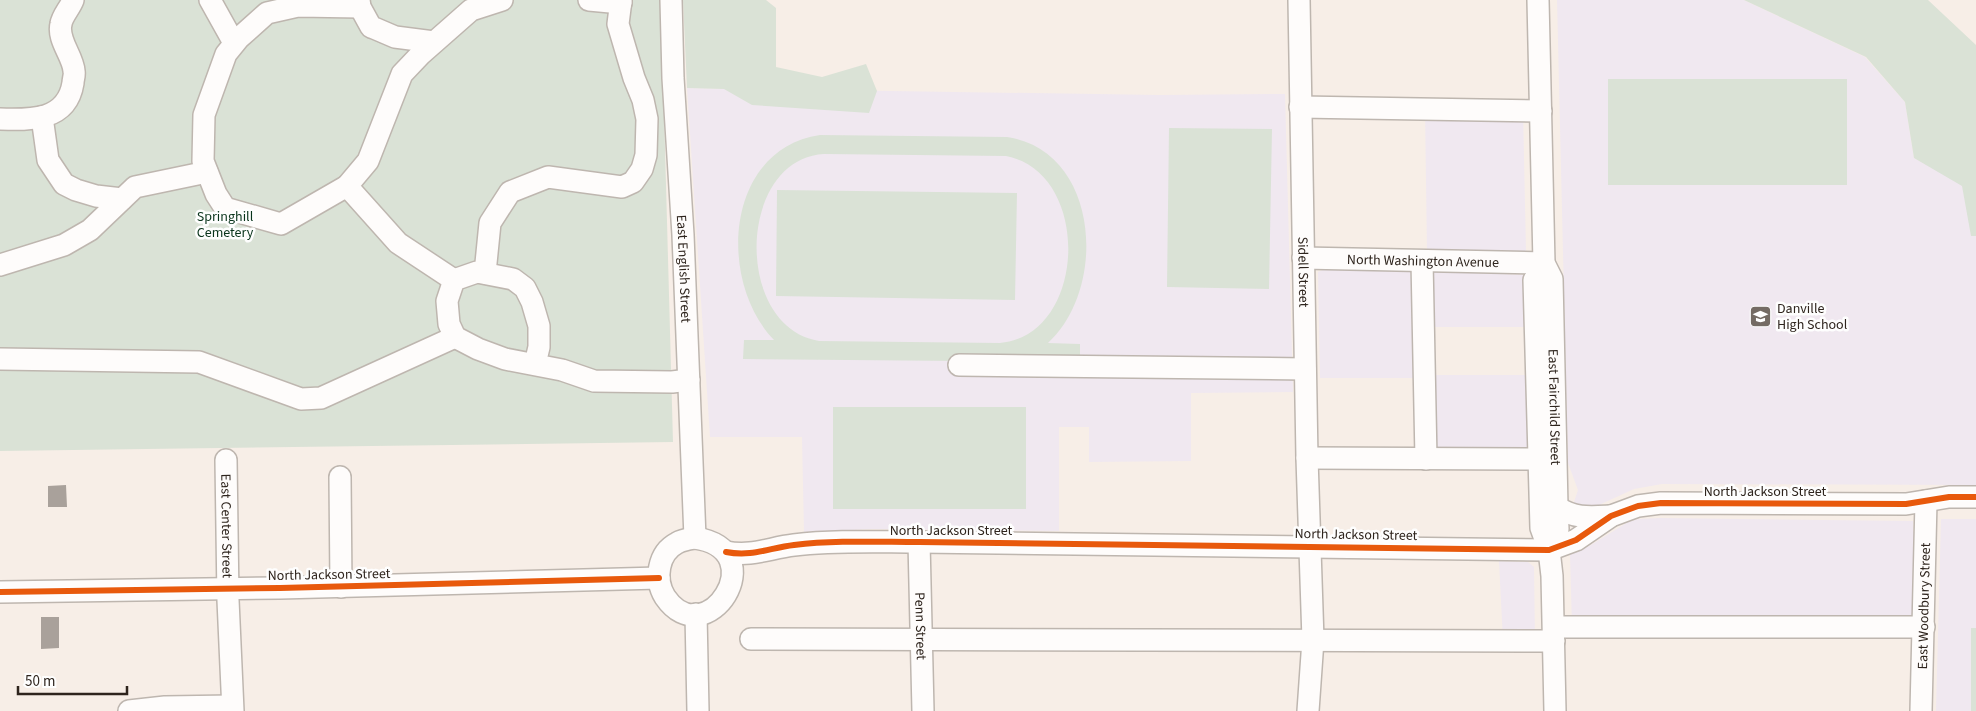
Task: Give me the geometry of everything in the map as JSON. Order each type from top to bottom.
[{"type":"street","points":[[0,118],[42,117],[62,109],[72,92],[74,71],[64,44],[60,25],[73,0]]},
{"type":"street","points":[[210,0],[234,43]]},
{"type":"street","points":[[434,42],[395,38],[371,27],[360,3],[298,6],[268,13],[234,43],[226,54],[204,115],[203,160],[216,194],[224,208],[281,224],[347,186],[368,161],[402,74],[472,5],[502,0]]},
{"type":"street","points":[[485,273],[490,224],[510,192],[548,178],[622,187],[633,182],[642,169],[646,155],[647,119],[643,100],[634,78],[618,24],[621,2],[589,0]]},
{"type":"street","name":"East English Street","points":[[671,0],[673,78],[683,235],[696,538]]},
{"type":"street","name":"Sidell Street","points":[[1299,0],[1305,369],[1313,640],[1308,711]]},
{"type":"street","name":"East Fairchild Street","points":[[1538,0],[1544,263],[1552,279],[1558,507],[1558,530],[1548,550]]},
{"type":"street","points":[[1300,107],[1541,111]]},
{"type":"street","points":[[42,117],[48,160],[64,184],[96,196],[122,199]]},
{"type":"street","points":[[0,265],[64,246],[90,230],[135,188],[207,172]]},
{"type":"street","points":[[347,186],[398,244],[454,280]]},
{"type":"street","name":"North Washington Avenue","points":[[1303,258],[1544,263]]},
{"type":"street","points":[[1422,261],[1426,459]]},
{"type":"street","name":"East Fairchild Street","points":[[1544,263],[1534,280],[1541,528],[1548,550],[1554,634],[1555,711]]},
{"type":"street","points":[[454,280],[477,272],[513,279],[525,288],[532,302],[538,326],[539,347],[535,364]]},
{"type":"street","points":[[454,280],[447,301],[449,324],[455,337],[466,344],[505,359],[562,370],[594,381],[672,382],[689,380]]},
{"type":"street","points":[[0,359],[199,362],[301,400],[320,398],[455,337]]},
{"type":"street","points":[[959,365],[1305,369]]},
{"type":"street","points":[[1307,458],[1539,459]]},
{"type":"street","name":"East Center Street","points":[[226,460],[228,588],[233,708]]},
{"type":"street","points":[[340,477],[341,587]]},
{"type":"street","name":"North Jackson Street","points":[[726,552],[740,555],[754,554],[794,545],[822,543],[919,542],[1548,550],[1576,540],[1611,516],[1638,506],[1662,503],[1906,504],[1949,497],[1976,497]]},
{"type":"street","name":"East Woodbury Street","points":[[1922,711],[1926,501]]},
{"type":"street","points":[[1558,507],[1567,514],[1583,518],[1611,516]]},
{"type":"street","points":[[696,538],[708,540],[726,552],[732,573],[732,584],[725,598],[708,612],[696,614],[684,613],[671,605],[662,592],[659,578],[660,562],[667,550],[677,542],[696,538]]},
{"type":"street","name":"Penn Street","points":[[919,542],[922,711]]},
{"type":"street","name":"North Jackson Street","points":[[0,592],[341,587],[659,578]]},
{"type":"street","points":[[696,614],[698,711]]},
{"type":"street","points":[[751,639],[1313,640],[1924,627]]},
{"type":"street","points":[[129,711],[165,707],[233,708]]},
{"type":"shaded area","points":[[1557,0],[1744,0],[1865,57],[1905,102],[1914,158],[1976,191],[1976,485],[1662,484],[1634,489],[1599,505],[1586,508],[1573,505],[1578,490],[1568,463]]},
{"type":"shaded area","points":[[687,88],[1160,95],[1285,94],[1293,392],[1191,393],[1191,461],[1089,462],[1089,427],[1059,427],[1059,531],[873,529],[804,532],[802,437],[710,437]]},
{"type":"shaded area","points":[[1425,109],[1523,110],[1526,252],[1427,252]]},
{"type":"shaded area","points":[[1329,267],[1526,275],[1527,327],[1423,327],[1424,375],[1528,375],[1530,459],[1426,459],[1424,378],[1320,378],[1318,272]]},
{"type":"shaded area","points":[[1639,519],[1913,521],[1915,536],[1913,612],[1910,618],[1572,627],[1570,554],[1591,545],[1628,522]]},
{"type":"shaded area","points":[[1941,519],[1976,519],[1976,711],[1936,711]]},
{"type":"shaded area","points":[[1499,561],[1528,562],[1534,567],[1535,641],[1503,641]]},
{"type":"green space","name":"Springhill Cemetery","points":[[0,0],[661,0],[673,442],[0,451]]},
{"type":"green space","points":[[683,0],[766,0],[776,8],[776,67],[822,77],[866,64],[877,91],[869,113],[752,105],[724,89],[687,88]]},
{"type":"green space","points":[[1744,0],[1928,0],[1976,45],[1976,236],[1971,236],[1962,186],[1914,158],[1905,102],[1866,57]]},
{"type":"green space","points":[[1608,79],[1847,79],[1847,185],[1608,185]]},
{"type":"green space","points":[[1169,128],[1272,129],[1269,289],[1167,287]]},
{"type":"green space","points":[[820,135],[1007,137],[1038,148],[1061,167],[1077,194],[1085,225],[1086,257],[1080,290],[1067,319],[1048,343],[1080,344],[1080,362],[743,359],[744,340],[774,340],[756,315],[744,285],[738,253],[740,221],[749,190],[765,165],[788,145]],"holes":[[[824,154],[1006,156],[1034,168],[1054,191],[1065,220],[1068,252],[1063,285],[1050,313],[1029,333],[1000,343],[819,341],[791,329],[771,307],[760,277],[757,244],[762,212],[774,183],[795,163]]]},
{"type":"green space","points":[[777,190],[1017,193],[1015,300],[776,296]]},
{"type":"green space","points":[[833,407],[1026,407],[1026,509],[833,509]]},
{"type":"green space","points":[[1971,628],[1976,628],[1976,711],[1971,711]]},
{"type":"building","points":[[66,485],[67,507],[48,507],[48,486]]},
{"type":"building","points":[[41,617],[59,617],[59,648],[41,649]]},
{"type":"cycle path","points":[[726,552],[760,552],[794,545],[825,542],[1549,550],[1576,540],[1611,516],[1638,506],[1661,503],[1906,504],[1949,497],[1976,497]]},
{"type":"cycle path","points":[[0,592],[280,588],[659,578]]},
{"type":"place","name":"Danville High School","points":[[1761,316]]}]
